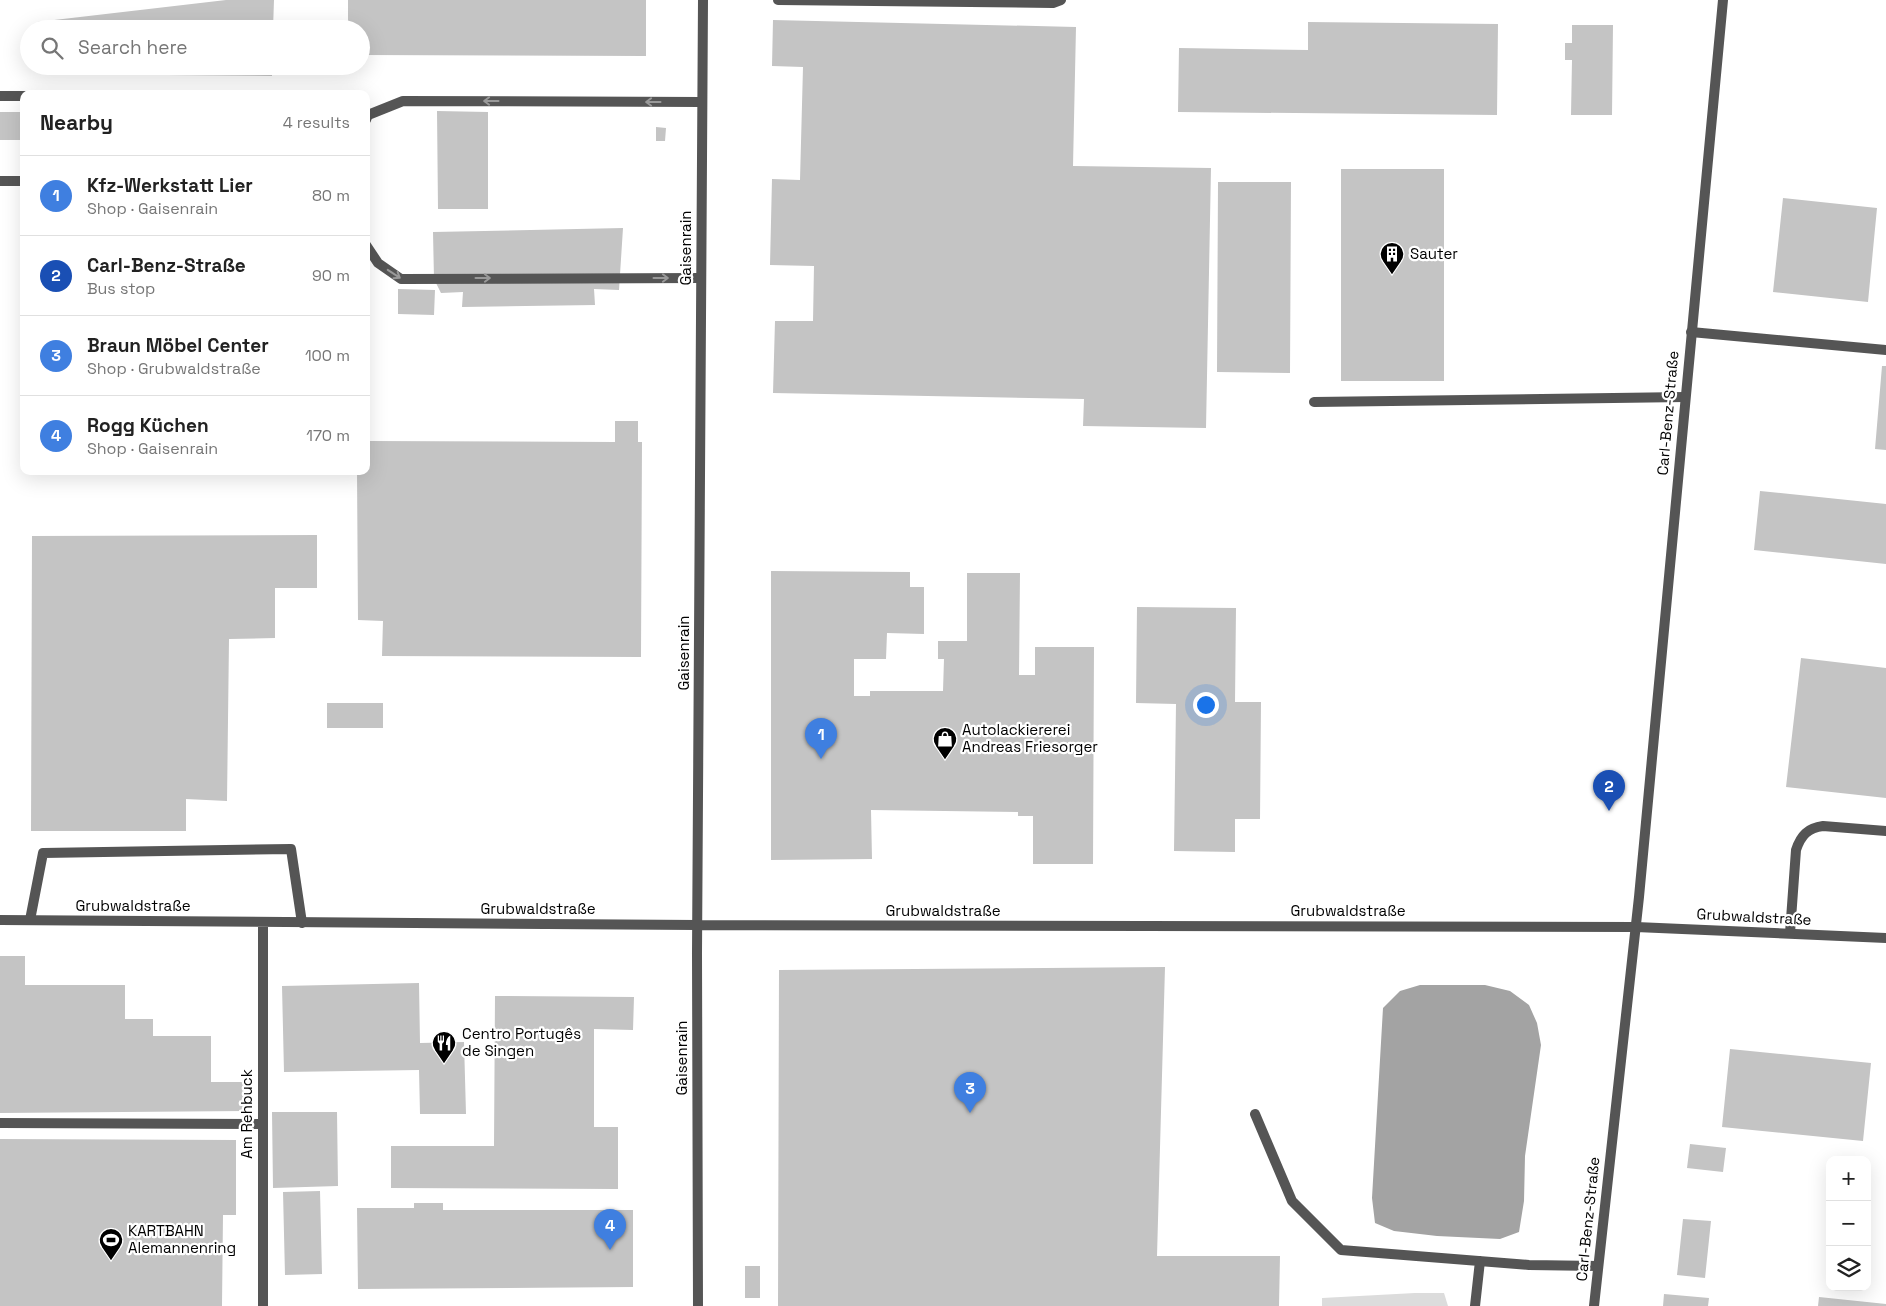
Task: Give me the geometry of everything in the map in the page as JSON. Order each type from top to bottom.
[{"type":"street","name":"Gaisenrain","points":[[698,1306],[697,925],[702,0]]},
{"type":"street","points":[[778,0],[1052,3],[1061,0]]},
{"type":"street","name":"Carl-Benz-Straße","points":[[1594,1306],[1636,927],[1723,0]]},
{"type":"street","points":[[0,96],[20,96]]},
{"type":"street","points":[[370,114],[403,101],[702,102]]},
{"type":"street","points":[[0,181],[20,181]]},
{"type":"street","points":[[370,251],[378,262],[401,279],[701,278]]},
{"type":"street","points":[[1691,332],[1886,350]]},
{"type":"street","points":[[1314,402],[1685,397]]},
{"type":"street","points":[[1790,934],[1796,850],[1799,840],[1806,832],[1814,827],[1823,826],[1886,831]]},
{"type":"street","points":[[30,920],[43,853],[291,849],[302,922]]},
{"type":"street","name":"Grubwaldstraße","points":[[0,920],[697,925],[1636,927],[1886,938]]},
{"type":"street","name":"Am Rehbuck","points":[[263,922],[261,1124],[263,1306]]},
{"type":"street","points":[[1255,1114],[1292,1200],[1341,1250],[1528,1265],[1598,1266]]},
{"type":"street","points":[[0,1123],[261,1124]]},
{"type":"street","points":[[1475,1306],[1480,1261]]},
{"type":"shaded area","points":[[1420,985],[1485,985],[1510,991],[1529,1005],[1537,1023],[1541,1045],[1525,1156],[1524,1201],[1519,1232],[1500,1239],[1437,1236],[1394,1231],[1375,1223],[1372,1198],[1383,1008],[1400,991]]},
{"type":"shaded area","points":[[1444,1293],[1448,1306],[1322,1306],[1322,1298]]},
{"type":"building","points":[[226,0],[274,0],[273,20],[54,20]]},
{"type":"building","points":[[348,0],[646,0],[646,56],[370,55],[370,20],[348,20]]},
{"type":"building","points":[[773,20],[1076,27],[1073,166],[1211,168],[1206,428],[1083,426],[1084,399],[773,393],[775,321],[813,321],[814,266],[770,265],[772,179],[800,180],[803,67],[772,66]]},
{"type":"building","points":[[1308,22],[1498,24],[1497,115],[1178,112],[1179,48],[1308,50]]},
{"type":"building","points":[[1572,25],[1613,25],[1612,115],[1571,115],[1572,60],[1565,60],[1565,43],[1572,43]]},
{"type":"building","points":[[167,75],[272,75],[272,76]]},
{"type":"building","points":[[437,111],[488,112],[488,209],[438,209]]},
{"type":"building","points":[[0,112],[20,112],[20,140],[0,140]]},
{"type":"building","points":[[656,127],[666,128],[665,141],[656,141]]},
{"type":"building","name":"Sauter","points":[[1341,169],[1444,169],[1444,381],[1341,381]]},
{"type":"building","points":[[1218,182],[1291,182],[1290,373],[1217,372]]},
{"type":"building","points":[[1783,198],[1877,208],[1868,302],[1773,292]]},
{"type":"building","points":[[623,228],[619,290],[594,289],[595,305],[462,307],[463,292],[441,293],[434,279],[433,232]]},
{"type":"building","points":[[398,289],[435,290],[434,315],[398,314]]},
{"type":"building","points":[[1882,366],[1886,366],[1886,450],[1875,449]]},
{"type":"building","points":[[615,421],[638,421],[638,442],[642,442],[641,657],[382,656],[383,621],[358,620],[357,475],[370,475],[370,441],[615,442]]},
{"type":"building","points":[[1760,491],[1886,504],[1886,564],[1754,550]]},
{"type":"building","points":[[317,535],[317,588],[275,588],[275,638],[229,639],[227,801],[186,799],[186,831],[31,831],[32,536]]},
{"type":"building","points":[[771,571],[910,572],[910,587],[924,587],[924,634],[887,633],[886,659],[854,659],[854,696],[870,696],[870,691],[943,691],[944,659],[938,659],[938,641],[967,641],[967,573],[1020,573],[1019,675],[1035,675],[1035,647],[1094,647],[1093,864],[1033,864],[1033,816],[1018,816],[1018,812],[871,810],[872,859],[771,860]]},
{"type":"building","points":[[1137,607],[1236,608],[1235,702],[1261,702],[1260,819],[1235,819],[1235,852],[1174,851],[1176,704],[1136,703]]},
{"type":"building","points":[[1801,658],[1886,668],[1886,798],[1786,787]]},
{"type":"building","points":[[327,703],[383,703],[383,728],[327,728]]},
{"type":"building","points":[[0,956],[25,956],[25,985],[125,985],[125,1019],[153,1019],[153,1036],[211,1036],[211,1082],[246,1082],[246,1111],[0,1113]]},
{"type":"building","points":[[1165,967],[1157,1256],[1280,1256],[1279,1306],[778,1306],[779,970]]},
{"type":"building","points":[[419,983],[420,1043],[464,1042],[466,1114],[420,1114],[419,1070],[284,1072],[282,986]]},
{"type":"building","points":[[495,996],[634,997],[633,1030],[594,1029],[594,1127],[618,1127],[618,1189],[391,1188],[391,1146],[494,1146]]},
{"type":"building","points":[[1730,1049],[1871,1063],[1863,1141],[1722,1127]]},
{"type":"building","points":[[272,1112],[337,1112],[338,1186],[273,1188]]},
{"type":"building","name":"KARTBAHN Alemannenring","points":[[0,1139],[236,1140],[236,1215],[223,1215],[222,1306],[0,1306]]},
{"type":"building","points":[[1690,1144],[1726,1148],[1723,1172],[1687,1168]]},
{"type":"building","points":[[320,1191],[322,1274],[285,1275],[283,1192]]},
{"type":"building","points":[[414,1203],[443,1203],[443,1210],[633,1210],[633,1287],[358,1289],[357,1208],[414,1208]]},
{"type":"building","points":[[1683,1219],[1711,1221],[1705,1278],[1677,1275]]},
{"type":"building","points":[[745,1266],[760,1266],[760,1298],[745,1298]]},
{"type":"building","points":[[1664,1294],[1709,1298],[1708,1306],[1663,1306]]},
{"type":"building","points":[[1819,1297],[1886,1304],[1886,1306],[1818,1306]]},
{"type":"place","name":"Sauter","points":[[1392,275]]},
{"type":"place","name":"Kfz-Werkstatt Lier","points":[[821,759]]},
{"type":"place","name":"Autolackiererei Andreas Friesorger","points":[[945,760]]},
{"type":"place","name":"Carl-Benz-Straße","points":[[1609,811]]},
{"type":"place","name":"Centro Portugês de Singen","points":[[444,1064]]},
{"type":"place","name":"Braun Möbel Center","points":[[970,1113]]},
{"type":"place","name":"Rogg Küchen","points":[[610,1250]]},
{"type":"place","name":"KARTBAHN Alemannenring","points":[[111,1261]]}]
